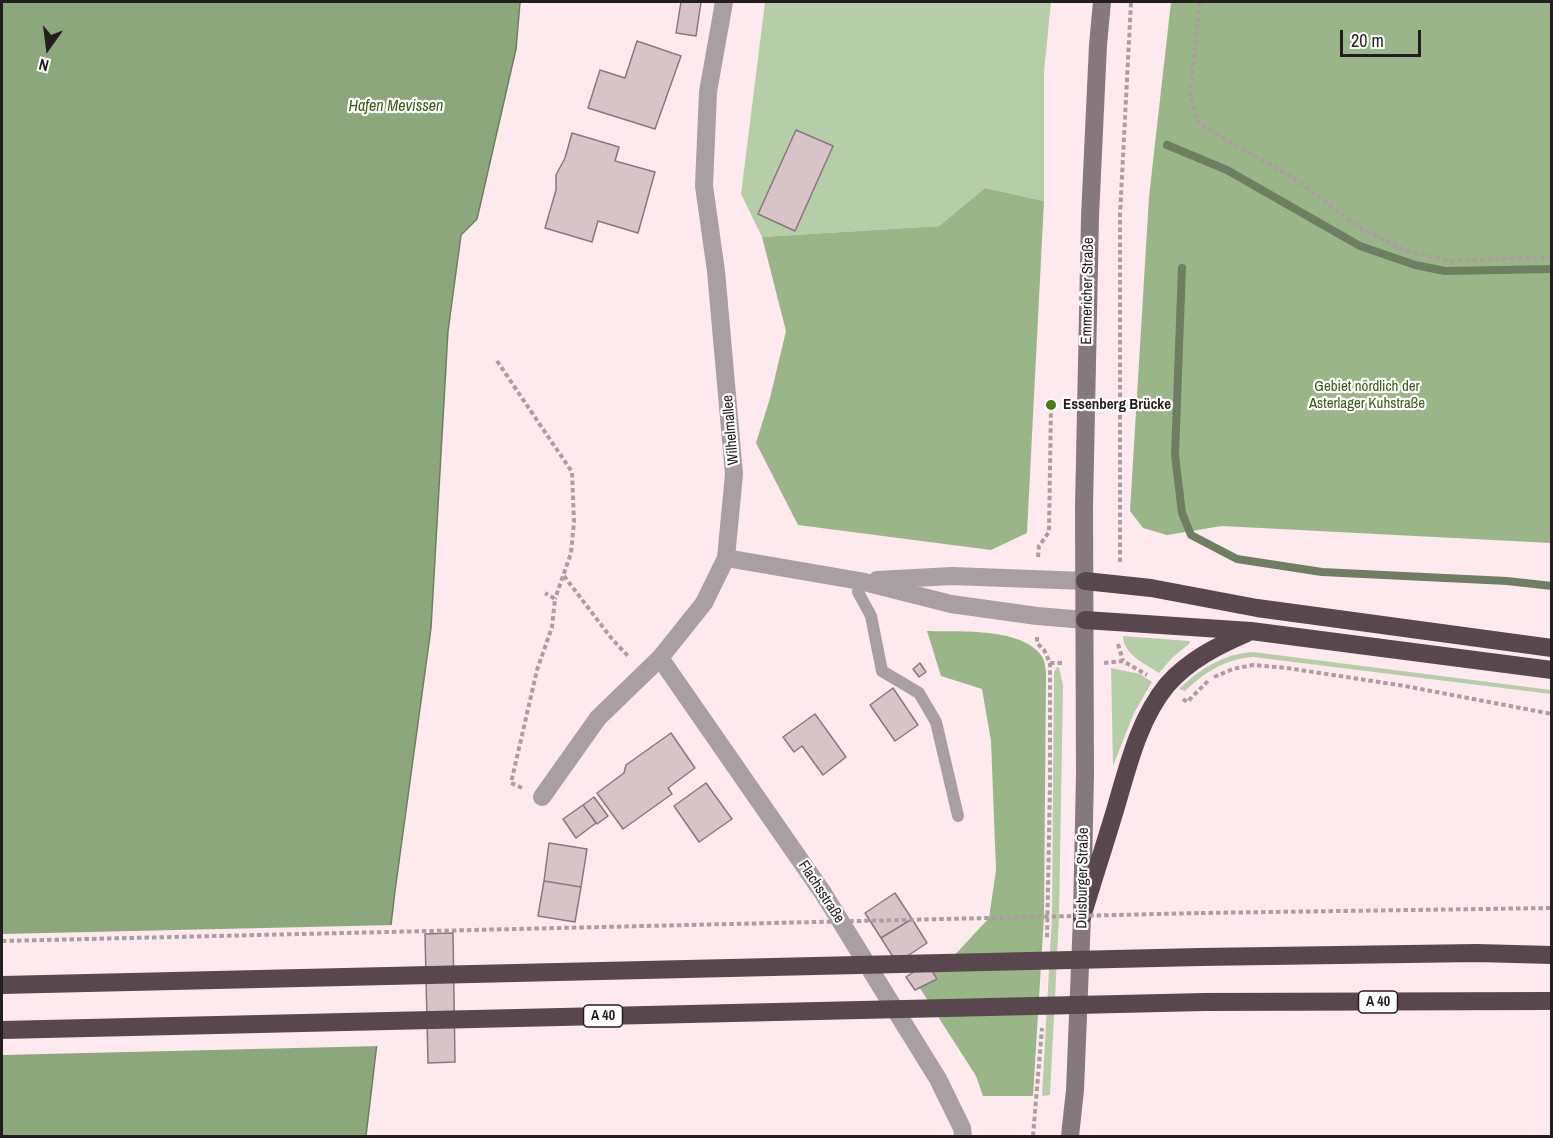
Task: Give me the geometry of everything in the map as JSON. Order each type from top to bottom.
[{"type":"highway","points":[[1085,582],[1120,584],[1257,608],[1551,648]]},
{"type":"highway","points":[[1085,620],[1251,631],[1551,670]]},
{"type":"highway","points":[[1082,917],[1146,717],[1167,686],[1191,662],[1215,647],[1251,631]]},
{"type":"highway","points":[[2,985],[1200,957],[1477,953],[1551,955]]},
{"type":"highway","name":"A 40","points":[[2,1030],[1205,1002],[1551,1001]]},
{"type":"main road","name":"Emmericher Straße","points":[[1085,582],[1084,507],[1090,217],[1102,2]]},
{"type":"main road","name":"Duisburger Straße","points":[[1070,1137],[1075,1090],[1082,917],[1085,582]]},
{"type":"street","name":"Wilhelmallee","points":[[542,797],[598,718],[660,658],[704,603],[726,558],[734,474],[716,271],[704,186],[708,92],[724,2]]},
{"type":"street","points":[[726,558],[860,581],[951,604],[1085,620]]},
{"type":"street","points":[[860,581],[952,576],[1085,582]]},
{"type":"street","name":"Flachsstraße","points":[[660,658],[823,892],[938,1079],[962,1128],[963,1137]]},
{"type":"lane","points":[[860,581],[858,592],[871,616],[882,671],[919,693],[936,722],[957,816]]},
{"type":"path","points":[[1120,584],[1120,215],[1131,2]]},
{"type":"path","points":[[1200,2],[1190,93],[1199,124],[1292,177],[1360,228],[1406,250],[1449,261],[1551,257]]},
{"type":"path","points":[[497,361],[572,472],[574,522],[572,553],[555,599],[552,627],[537,670],[511,783],[542,797]]},
{"type":"path","points":[[1038,579],[1039,546],[1049,532],[1051,405]]},
{"type":"path","points":[[564,575],[612,639]]},
{"type":"path","points":[[546,594],[555,599]]},
{"type":"path","points":[[1123,661],[1167,686],[1187,702],[1210,679],[1233,669],[1253,665],[1405,686],[1551,714]]},
{"type":"path","points":[[1046,950],[1050,663]]},
{"type":"path","points":[[2,941],[1201,913],[1551,908]]},
{"type":"path","points":[[1033,1137],[1042,1017]]},
{"type":"shaded area","points":[[765,2],[1051,2],[1044,72],[1044,201],[985,188],[939,226],[762,237],[741,194]]},
{"type":"shaded area","points":[[1123,636],[1189,641],[1190,643],[1159,673],[1131,653]]},
{"type":"shaded area","points":[[1253,652],[1551,690],[1551,694],[1253,657],[1233,660],[1208,672],[1185,691],[1179,689],[1195,675],[1222,659]]},
{"type":"shaded area","points":[[1057,667],[1063,685],[1059,917],[1050,1095],[1042,1096],[1052,916],[1054,672]]},
{"type":"shaded area","points":[[1111,668],[1140,674],[1152,682],[1134,713],[1113,766]]},
{"type":"green space","name":"Gebiet nördlich der Asterlager Kuhstraße","points":[[1171,2],[1551,2],[1551,543],[1222,526],[1167,535],[1143,528],[1130,511],[1149,197]]},
{"type":"green space","points":[[985,188],[1044,201],[1027,533],[991,550],[798,525],[756,443],[770,398],[786,331],[762,237],[939,226]]},
{"type":"green space","points":[[927,631],[990,633],[1007,636],[1034,648],[1044,661],[1046,672],[1044,916],[1033,1096],[983,1096],[976,1076],[912,976],[951,959],[989,918],[996,870],[991,741],[982,689],[941,676]]},
{"type":"water","name":"Hafen Mevissen","points":[[2,2],[520,2],[516,49],[477,219],[461,235],[448,331],[431,628],[395,891],[366,1136],[2,1136]]},
{"type":"pier","points":[[394,925],[380,1046],[2,1055],[2,934]]},
{"type":"building","points":[[681,2],[701,2],[696,36],[676,33]]},
{"type":"building","points":[[637,41],[681,56],[655,129],[588,108],[600,70],[625,78]]},
{"type":"building","points":[[796,130],[833,146],[795,231],[758,214]]},
{"type":"building","points":[[572,133],[619,147],[615,161],[655,172],[638,233],[598,221],[592,242],[545,228],[556,190],[556,175],[565,158]]},
{"type":"building","points":[[920,663],[926,672],[919,677],[913,669]]},
{"type":"building","points":[[893,688],[918,725],[895,741],[870,705]]},
{"type":"building","points":[[815,714],[846,757],[823,775],[802,746],[794,752],[783,737]]},
{"type":"building","points":[[671,733],[695,768],[668,788],[672,794],[623,829],[597,793],[624,773],[626,765]]},
{"type":"building","points":[[706,783],[732,819],[699,842],[674,806]]},
{"type":"building","points":[[594,797],[608,816],[597,824],[583,805]]},
{"type":"building","points":[[583,805],[596,823],[576,838],[563,819]]},
{"type":"building","points":[[549,843],[587,849],[581,887],[544,881]]},
{"type":"building","points":[[544,881],[581,887],[575,922],[538,916]]},
{"type":"building","points":[[895,893],[912,919],[881,938],[865,913]]},
{"type":"building","points":[[912,919],[927,943],[897,963],[881,938]]},
{"type":"building","points":[[453,933],[455,1062],[428,1063],[425,934]]},
{"type":"building","points":[[927,963],[937,979],[915,990],[906,977]]},
{"type":"waterway","points":[[1167,145],[1227,170],[1360,246],[1415,265],[1445,271],[1552,269]]},
{"type":"waterway","points":[[1182,268],[1175,455],[1182,513],[1191,535],[1237,559],[1322,572],[1507,581],[1552,586]]},
{"type":"place","name":"Essenberg Brücke","points":[[1051,405]]}]
